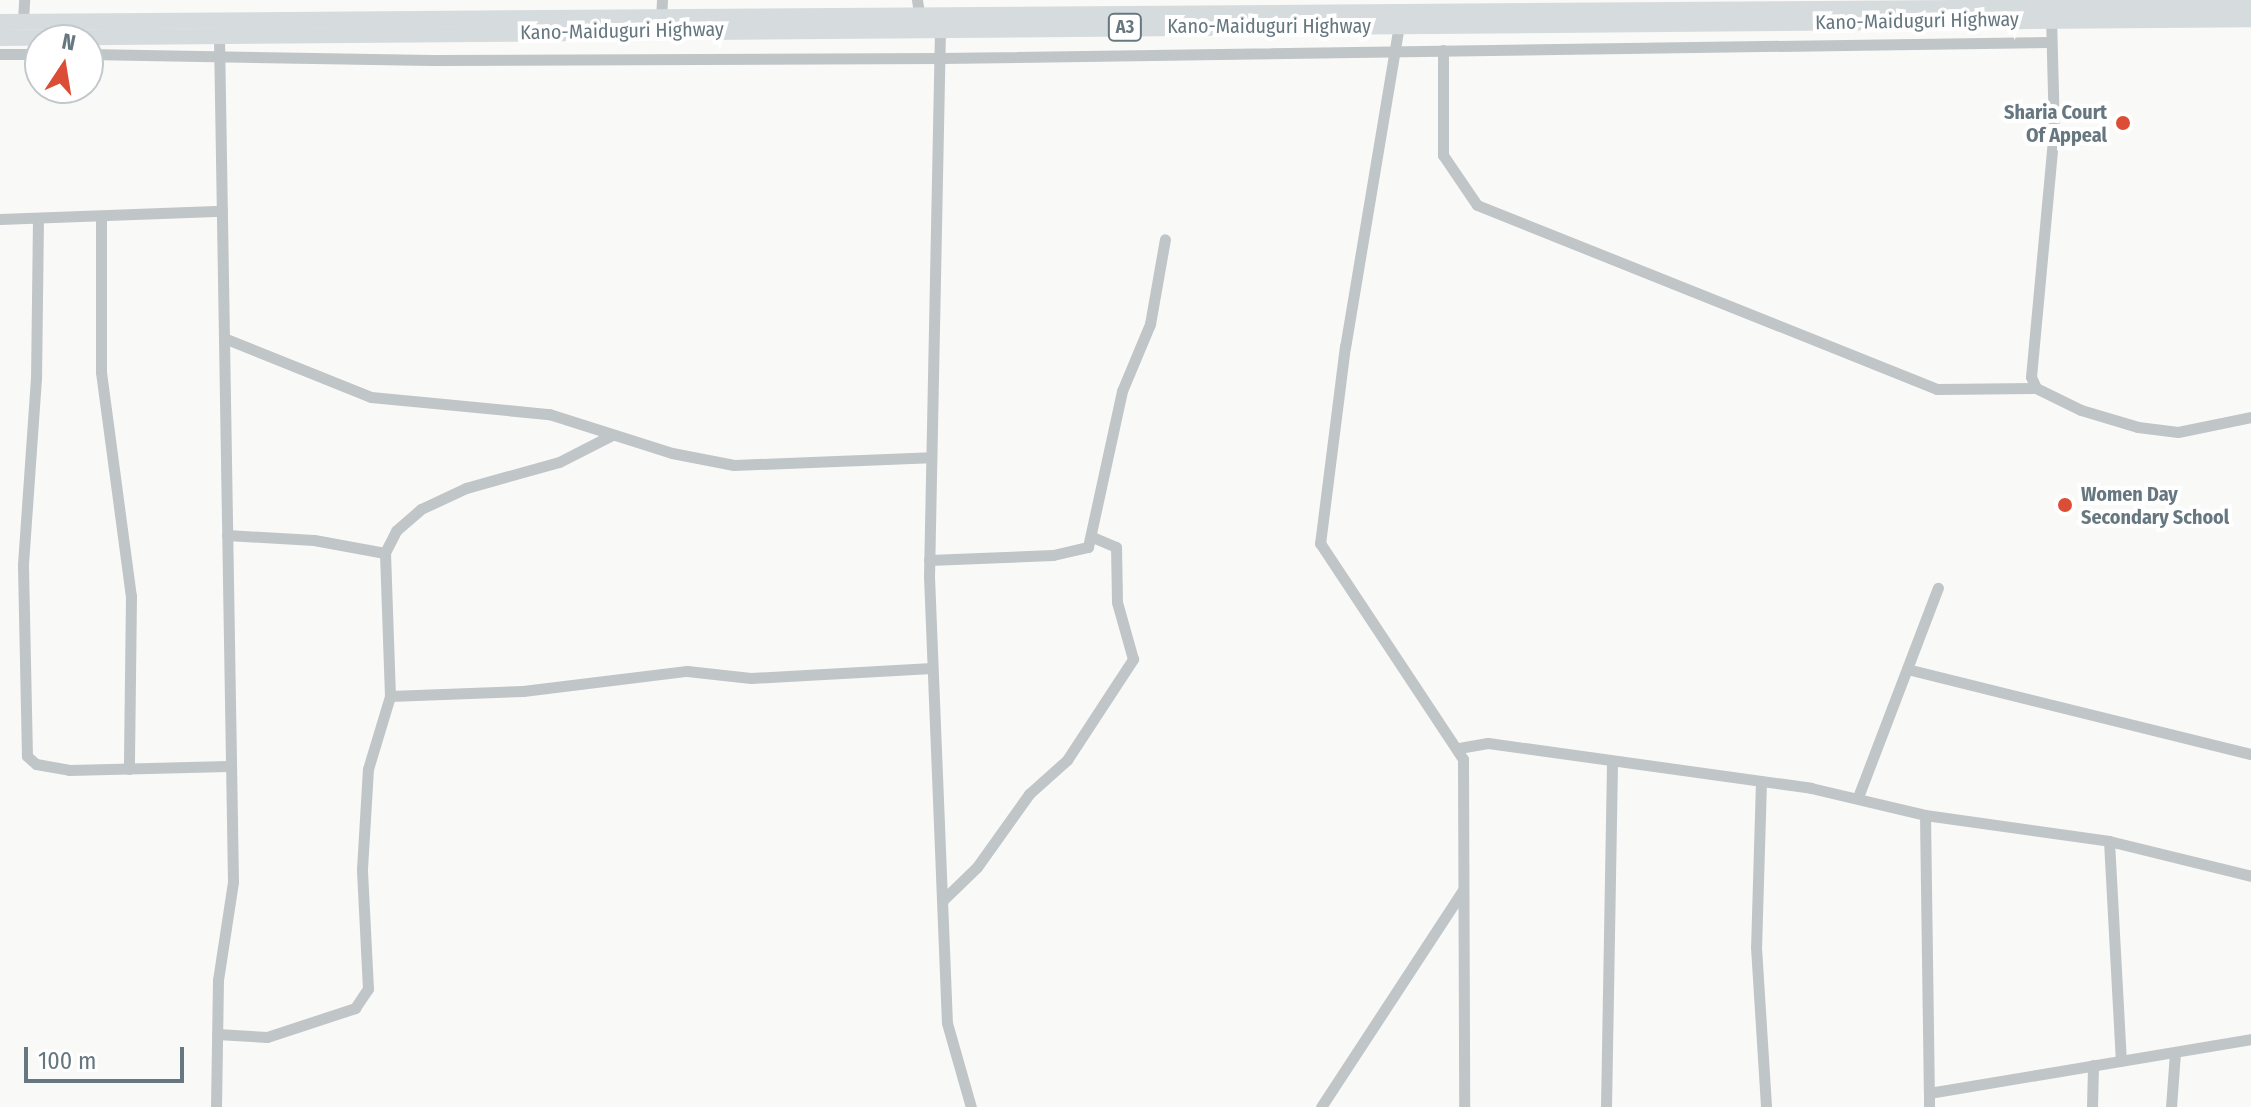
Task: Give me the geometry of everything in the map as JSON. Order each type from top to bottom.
[{"type":"highway","name":"Kano-Maiduguri Highway","points":[[0,22],[920,18],[1344,6],[1723,10],[2051,19],[2251,19]]},
{"type":"highway","name":"Kano-Maiduguri Highway","points":[[0,38],[1399,25],[1723,10],[2251,6]]},
{"type":"street","points":[[23,22],[24,0]]},
{"type":"street","points":[[661,19],[662,0]]},
{"type":"street","points":[[917,0],[920,18]]},
{"type":"street","points":[[2036,388],[2031,377],[2054,131],[2049,42],[2051,19]]},
{"type":"street","points":[[1399,25],[1398,51],[1345,346],[1320,543],[1459,748],[1463,759],[1464,1107]]},
{"type":"street","points":[[940,29],[930,457],[932,668],[947,1023],[971,1107]]},
{"type":"street","points":[[216,1107],[218,980],[233,882],[228,766],[219,35]]},
{"type":"street","points":[[104,54],[432,60],[941,58],[2049,42]]},
{"type":"street","points":[[1443,50],[1443,155],[1477,205],[1937,389],[2036,388],[2081,410],[2138,427],[2178,432],[2251,417]]},
{"type":"street","points":[[0,54],[24,54]]},
{"type":"street","points":[[0,219],[222,211]]},
{"type":"street","points":[[101,216],[101,372],[131,596],[129,769]]},
{"type":"street","points":[[38,218],[36,378],[23,566],[29,643],[27,756],[36,764],[69,770],[228,766]]},
{"type":"street","points":[[929,560],[1065,554],[1088,547],[1093,537],[1118,406],[1150,324],[1165,239]]},
{"type":"street","points":[[224,338],[371,397],[549,414],[612,435],[734,465],[930,457]]},
{"type":"street","points":[[217,1034],[267,1037],[355,1008],[368,989],[362,869],[368,769],[390,696],[385,553],[396,531],[421,509],[466,488],[559,462],[612,435]]},
{"type":"street","points":[[227,535],[314,540],[385,553]]},
{"type":"street","points":[[943,900],[977,867],[1029,794],[1067,760],[1133,659],[1117,602],[1116,547],[1093,537]]},
{"type":"street","points":[[1858,797],[1938,588]]},
{"type":"street","points":[[390,696],[523,691],[687,671],[751,678],[932,668]]},
{"type":"street","points":[[1907,669],[2251,754]]},
{"type":"street","points":[[1459,748],[1488,743],[1761,781],[1858,797],[1925,815],[2109,841],[2251,876]]},
{"type":"street","points":[[1606,1107],[1612,761]]},
{"type":"street","points":[[1761,781],[1756,947],[1766,1107]]},
{"type":"street","points":[[1925,815],[1929,1107]]},
{"type":"street","points":[[2109,841],[2121,1061]]},
{"type":"street","points":[[1321,1107],[1463,890]]},
{"type":"street","points":[[1929,1093],[2251,1039]]},
{"type":"street","points":[[2171,1107],[2175,1053]]},
{"type":"street","points":[[2092,1107],[2093,1065]]},
{"type":"place","name":"Sharia Court Of Appeal","points":[[2123,123]]},
{"type":"place","name":"Women Day Secondary School","points":[[2065,505]]}]
